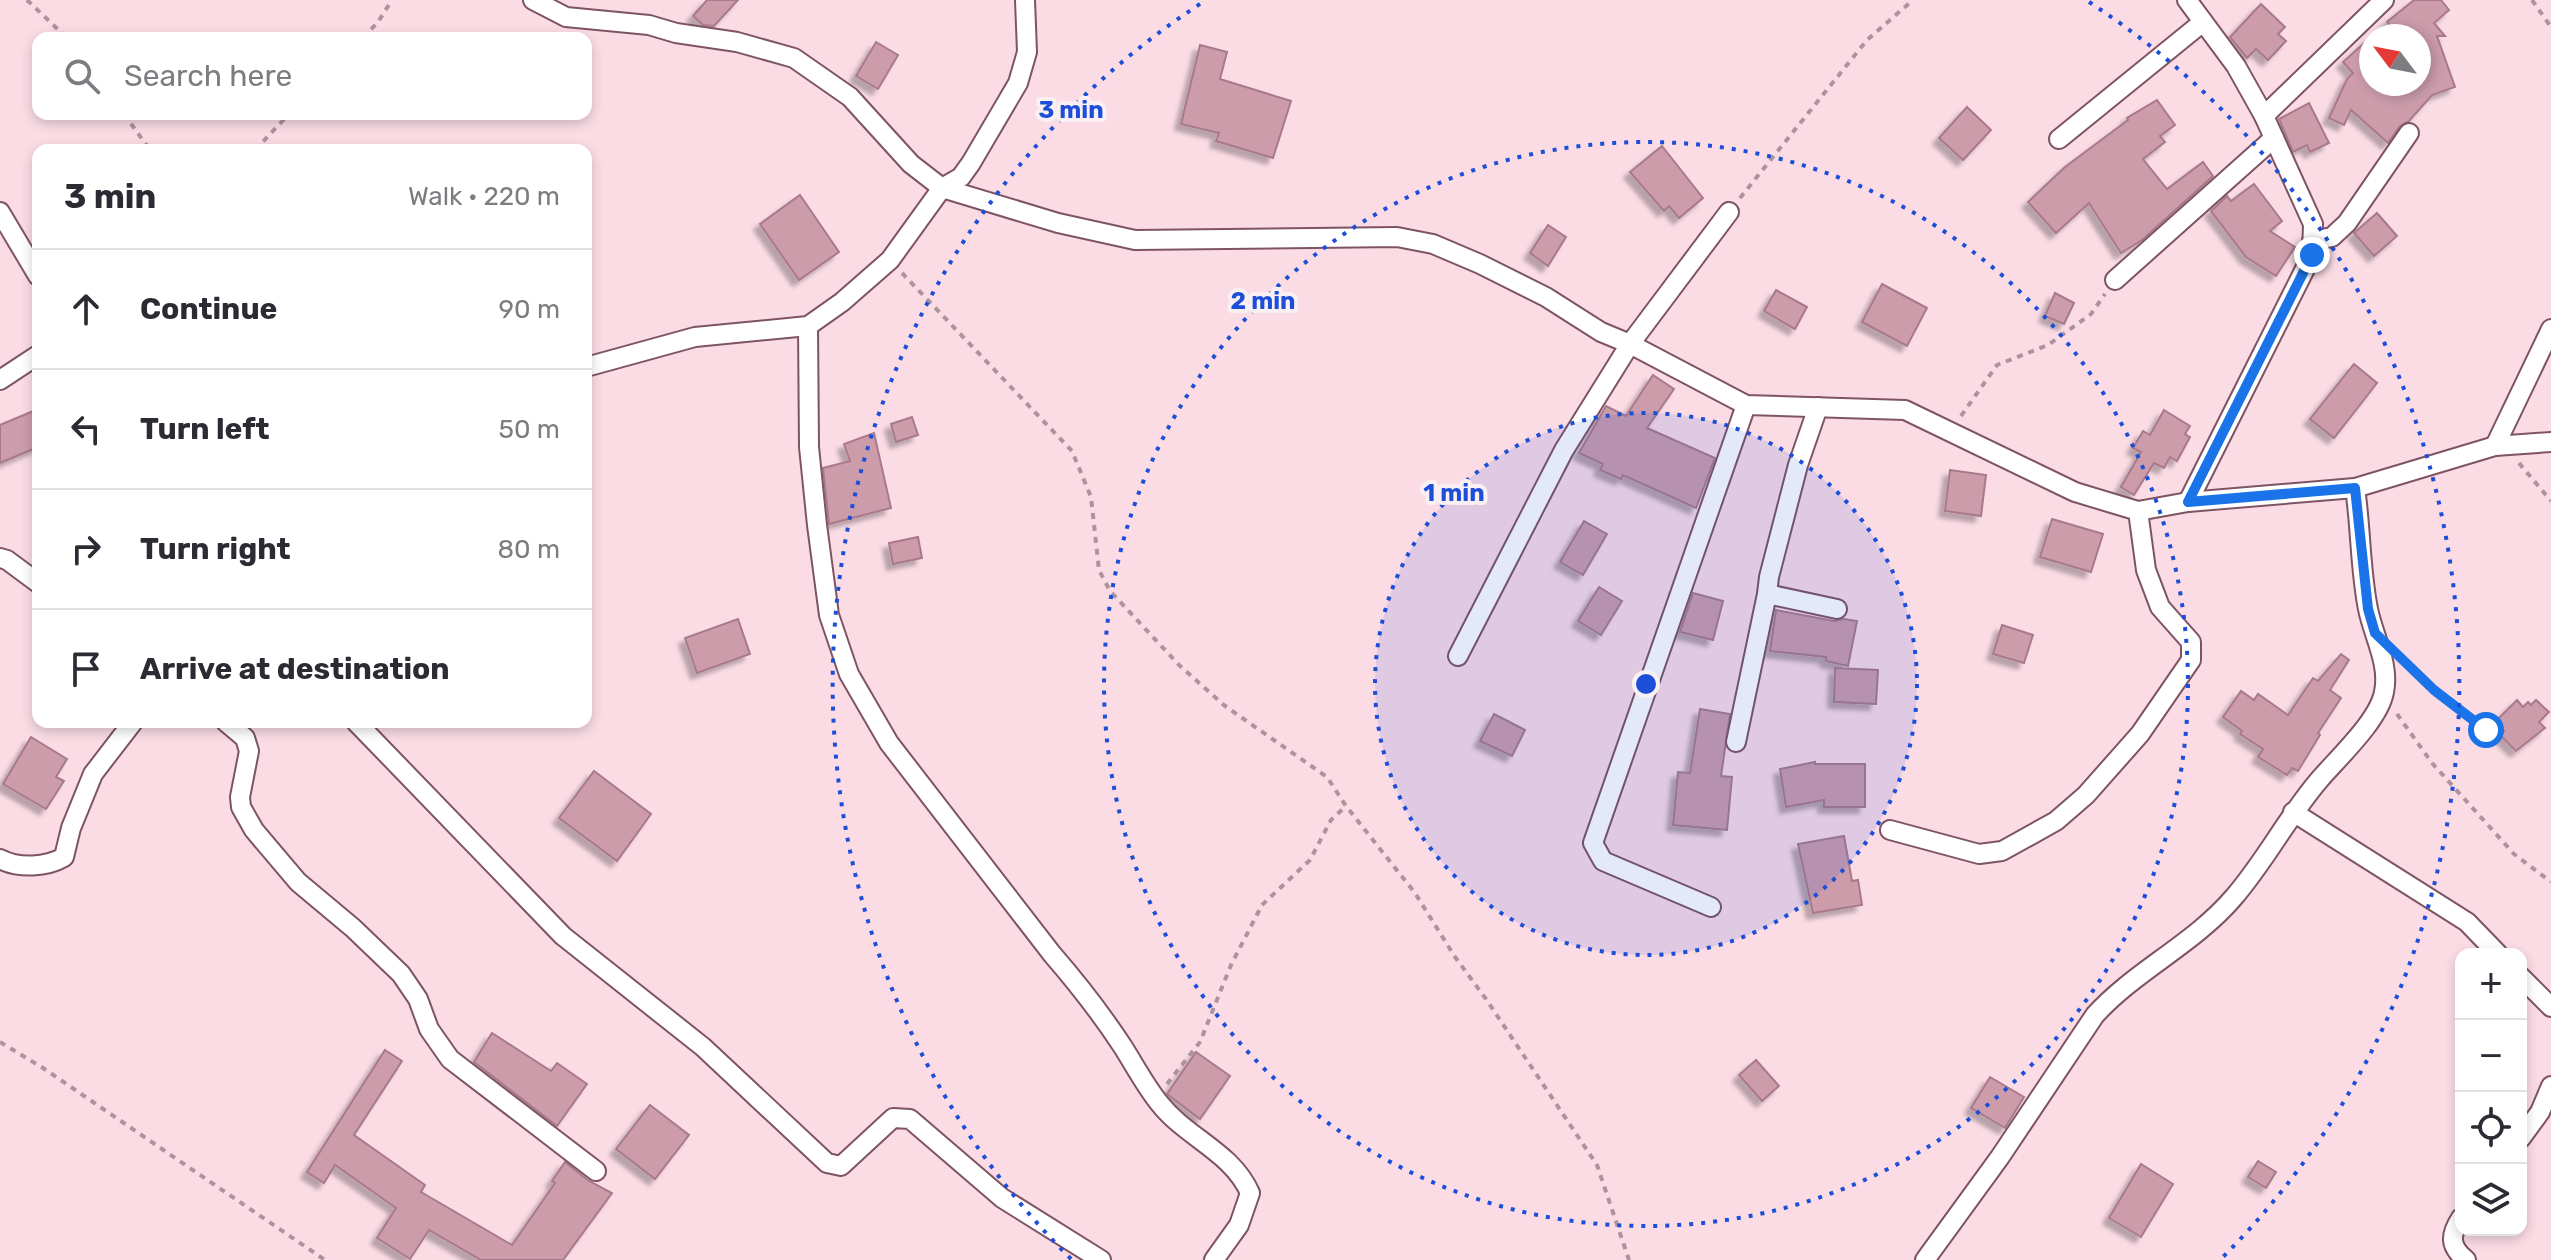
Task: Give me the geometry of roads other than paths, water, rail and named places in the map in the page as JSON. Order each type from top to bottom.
[{"type":"street","points":[[533,0],[566,17],[649,25],[676,33],[759,47],[794,58],[850,97],[911,164],[942,188],[1058,223],[1135,240],[1397,237],[1433,244],[1546,297],[1601,332],[1746,405],[1905,410],[2075,492],[2138,511],[2188,502],[2355,488],[2495,446],[2551,442]]},
{"type":"street","points":[[592,365],[695,337],[808,326],[842,302],[890,260],[942,188],[961,177],[971,163],[1018,83],[1027,52],[1025,0]]},
{"type":"street","points":[[2187,0],[2236,66],[2264,116],[2313,224],[2312,255],[2188,502]]},
{"type":"street","points":[[2264,116],[2384,0]]},
{"type":"street","points":[[2059,139],[2203,22]]},
{"type":"street","points":[[2312,241],[2332,237],[2347,223],[2409,133]]},
{"type":"street","points":[[2115,280],[2274,138]]},
{"type":"street","points":[[0,212],[32,266]]},
{"type":"street","points":[[1458,656],[1564,450],[1630,344],[1729,212]]},
{"type":"street","points":[[808,326],[809,447],[817,525],[829,615],[849,674],[889,743],[1077,983],[1155,1098],[1182,1127],[1230,1161],[1243,1177],[1250,1193],[1239,1225],[1214,1260]]},
{"type":"street","points":[[2495,446],[2551,329]]},
{"type":"street","points":[[0,380],[32,359]]},
{"type":"street","points":[[1711,907],[1603,861],[1593,843],[1746,405]]},
{"type":"street","points":[[1736,742],[1769,577],[1794,479],[1818,407]]},
{"type":"street","points":[[1925,1260],[2000,1157],[2095,1015],[2114,994],[2193,936],[2233,899],[2267,855],[2293,812],[2368,724],[2384,693],[2385,673],[2368,609],[2355,488]]},
{"type":"street","points":[[1890,830],[1979,854],[2002,851],[2056,821],[2086,795],[2140,734],[2191,660],[2191,642],[2160,607],[2146,570],[2138,511]]},
{"type":"street","points":[[0,558],[32,579]]},
{"type":"street","points":[[1767,594],[1837,609]]},
{"type":"street","points":[[0,859],[7,863],[50,866],[64,857],[71,828],[93,774],[128,728]]},
{"type":"street","points":[[233,728],[245,738],[249,751],[240,797],[241,807],[254,830],[298,882],[401,974],[418,999],[429,1029],[450,1059],[596,1171]]},
{"type":"street","points":[[362,728],[563,936],[703,1047],[827,1163],[841,1166],[893,1118],[910,1119],[1002,1198],[1101,1260]]},
{"type":"street","points":[[2293,812],[2467,922],[2492,948]]},
{"type":"street","points":[[2527,983],[2551,1007]]},
{"type":"street","points":[[2527,1130],[2540,1112],[2551,1086]]},
{"type":"street","points":[[2455,1228],[2452,1243],[2466,1260]]}]
